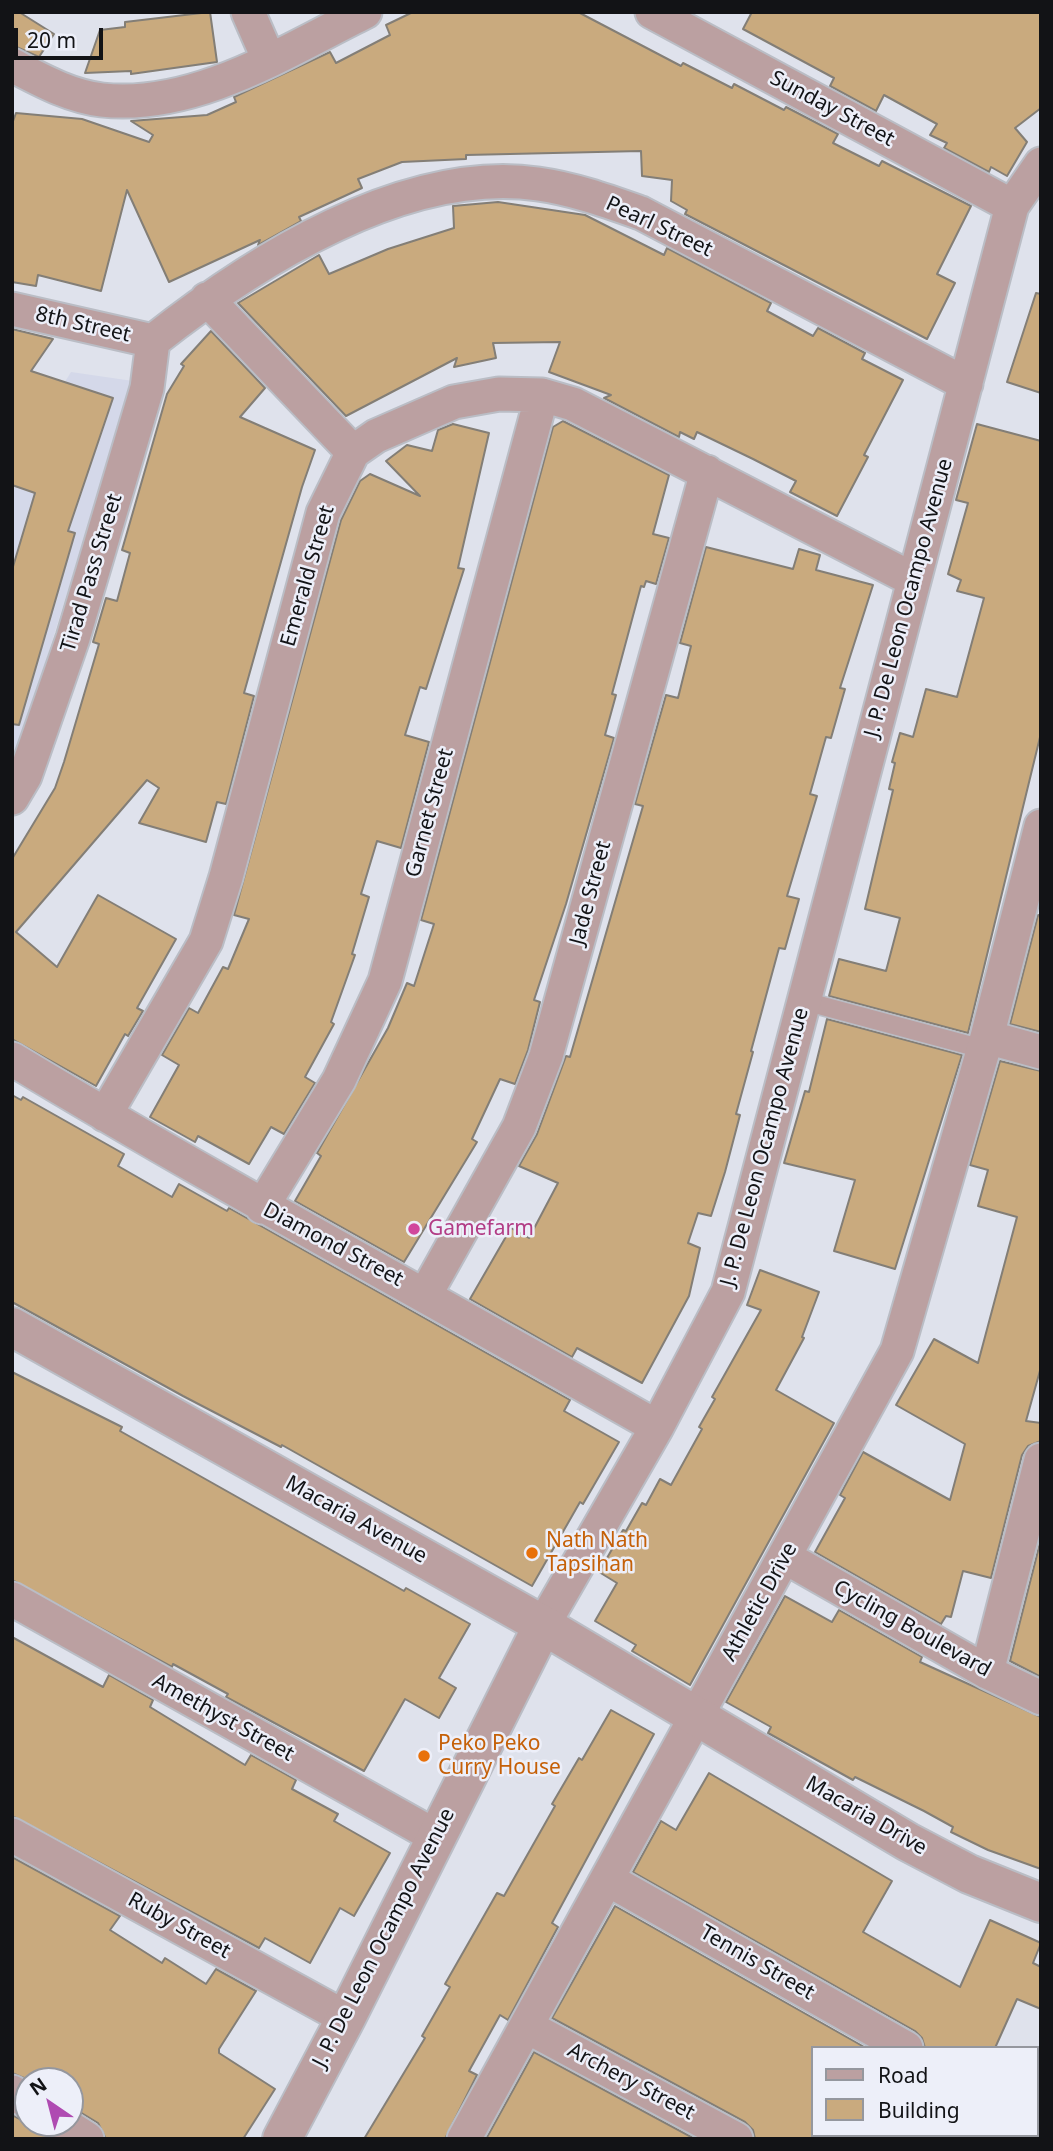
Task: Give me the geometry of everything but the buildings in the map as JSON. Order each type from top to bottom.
[{"type":"street","points":[[248,12],[269,60]]},
{"type":"street","points":[[12,65],[61,90],[102,100],[141,100],[199,88],[269,60],[365,12]]},
{"type":"street","name":"Sunday Street","points":[[652,12],[1012,206]]},
{"type":"street","name":"J. P. De Leon Ocampo Avenue","points":[[282,2139],[346,2018],[543,1625],[657,1427],[728,1292],[912,579],[1012,206],[1041,164]]},
{"type":"street","name":"Pearl Street","points":[[153,341],[207,299],[309,236],[408,198],[468,183],[536,184],[585,194],[640,213],[966,384]]},
{"type":"street","points":[[207,299],[353,452],[376,436],[454,402],[499,394],[542,395],[573,404],[912,579]]},
{"type":"street","name":"8th Street","points":[[12,309],[153,341]]},
{"type":"street","name":"Tirad Pass Street","points":[[12,798],[25,776],[73,638],[147,388],[153,341]]},
{"type":"street","name":"Garnet Street","points":[[262,1207],[339,1080],[385,981],[542,395]]},
{"type":"street","name":"Emerald Street","points":[[105,1115],[206,942],[226,877],[323,513],[353,452]]},
{"type":"street","name":"Jade Street","points":[[425,1295],[519,1127],[546,1056],[707,472]]},
{"type":"street","name":"Athletic Drive","points":[[464,2139],[897,1351],[985,1043],[1031,897],[1041,827]]},
{"type":"street","points":[[985,1043],[1041,1052]]},
{"type":"street","name":"Diamond Street","points":[[12,1059],[262,1207],[425,1295],[657,1427]]},
{"type":"street","name":"Macaria Avenue","points":[[12,1327],[543,1625],[696,1718]]},
{"type":"street","points":[[988,1672],[1041,1460]]},
{"type":"street","name":"Cycling Boulevard","points":[[785,1557],[988,1672],[1041,1698]]},
{"type":"street","name":"Amethyst Street","points":[[12,1599],[435,1836]]},
{"type":"street","name":"Macaria Drive","points":[[696,1718],[908,1842],[970,1874],[1041,1903]]},
{"type":"street","name":"Ruby Street","points":[[12,1835],[346,2018]]},
{"type":"street","name":"Tennis Street","points":[[607,1879],[902,2046]]},
{"type":"street","name":"Archery Street","points":[[526,2026],[736,2139]]},
{"type":"lane","points":[[804,1001],[985,1043]]},
{"type":"shaded area","points":[[71,372],[133,381],[12,770],[12,468]]},
{"type":"place","name":"Gamefarm","points":[[414,1229]]},
{"type":"place","name":"Nath Nath Tapsihan","points":[[532,1553]]},
{"type":"place","name":"Peko Peko Curry House","points":[[424,1756]]}]
